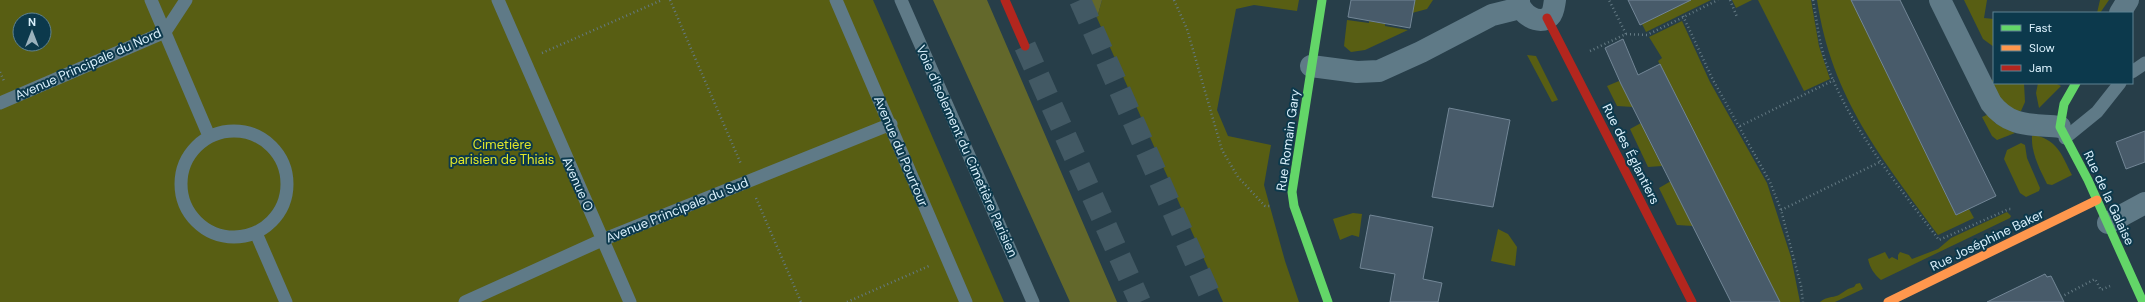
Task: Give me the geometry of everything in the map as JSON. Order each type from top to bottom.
[{"type":"main road","points":[[1005,0],[1025,46]]},
{"type":"main road","name":"Rue Romain Gary","points":[[1322,0],[1292,192],[1294,206],[1328,302]]},
{"type":"main road","name":"Rue des Églantiers","points":[[1551,9],[1692,302]]},
{"type":"main road","points":[[2063,133],[2064,104],[2075,84]]},
{"type":"main road","name":"Rue de la Galaise","points":[[2063,133],[2108,223],[2143,302]]},
{"type":"main road","name":"Rue Joséphine Baker","points":[[1888,302],[2097,200]]},
{"type":"street","points":[[1940,0],[1999,114],[2014,121],[2063,133]]},
{"type":"street","points":[[2121,12],[2128,0]]},
{"type":"street","points":[[1311,66],[1357,72],[1379,71],[1421,52],[1492,15],[1520,4],[1528,16],[1551,9]]},
{"type":"street","points":[[2108,223],[2145,204]]},
{"type":"lane","points":[[151,0],[209,136]]},
{"type":"lane","name":"Avenue Principale du Nord","points":[[0,103],[164,32],[186,0]]},
{"type":"lane","name":"Avenue O","points":[[498,0],[630,302]]},
{"type":"lane","name":"Avenue du Pourtour","points":[[836,0],[891,124],[946,259],[966,302]]},
{"type":"lane","name":"Voie d'Isolement du Cimetière Parisien","points":[[901,0],[1033,302]]},
{"type":"lane","points":[[2133,71],[2145,63]]},
{"type":"lane","points":[[2063,133],[2097,112],[2119,84]]},
{"type":"lane","name":"Avenue Principale du Sud","points":[[465,302],[602,240],[891,124]]},
{"type":"lane","points":[[242,131],[259,137],[273,147],[282,161],[287,177],[286,194],[280,210],[270,224],[256,233],[232,237],[220,236],[204,229],[190,216],[182,200],[180,182],[184,165],[193,149],[209,136],[224,132],[242,131]]},
{"type":"lane","points":[[256,233],[286,302]]},
{"type":"path","points":[[524,61],[662,0]]},
{"type":"path","points":[[670,0],[801,302]]},
{"type":"path","points":[[1174,0],[1187,30],[1222,150],[1238,177],[1265,206],[1294,206]]},
{"type":"path","points":[[1609,0],[1626,34]]},
{"type":"path","points":[[1588,52],[1626,34],[1647,35],[1718,0]]},
{"type":"path","points":[[1730,0],[1738,17]]},
{"type":"path","points":[[1813,0],[1826,62],[1854,122],[1880,162],[1939,240],[2009,208],[2013,209]]},
{"type":"path","points":[[1683,16],[1713,80],[1770,182],[1781,210],[1801,286],[1803,302]]},
{"type":"path","points":[[1740,126],[1834,80]]},
{"type":"path","points":[[1781,210],[1880,162]]},
{"type":"path","points":[[847,302],[946,259]]},
{"type":"path","points":[[2061,297],[2095,279],[2101,290],[2114,284]]},
{"type":"green space","name":"Cimetière parisien de Thiais","points":[[0,0],[873,0],[1004,302],[0,302]]},
{"type":"green space","points":[[933,0],[987,0],[1117,302],[1070,302]]},
{"type":"green space","points":[[1089,0],[1102,0],[1097,18]]},
{"type":"green space","points":[[1102,0],[1299,0],[1297,11],[1254,5],[1236,9],[1217,110],[1228,136],[1271,145],[1264,185],[1285,261],[1299,302],[1223,302],[1097,18]]},
{"type":"green space","points":[[1415,0],[1433,0],[1427,9],[1412,13]]},
{"type":"green space","points":[[1690,0],[1711,0],[1646,32],[1642,24]]},
{"type":"green space","points":[[1732,0],[1752,0],[1736,8]]},
{"type":"green space","points":[[1758,0],[1811,0],[1819,46],[1830,79],[1804,91]]},
{"type":"green space","points":[[1817,0],[1853,0],[1956,215],[1969,209],[1974,218],[1938,235],[1897,179],[1862,125],[1834,68],[1824,35]]},
{"type":"green space","points":[[1964,0],[1987,0],[1984,18],[1993,19],[1993,46],[1983,39]]},
{"type":"green space","points":[[2100,0],[2109,0],[2101,12],[2097,12]]},
{"type":"green space","points":[[1347,20],[1369,23],[1369,21],[1385,24],[1385,26],[1408,30],[1365,50],[1351,52],[1344,46]]},
{"type":"green space","points":[[1682,21],[1710,82],[1767,183],[1791,257],[1800,302],[1777,302],[1779,300],[1658,61],[1662,58],[1649,37]]},
{"type":"green space","points":[[1527,55],[1536,56],[1558,100],[1552,102]]},
{"type":"green space","points":[[1993,80],[1993,84],[2024,84],[2025,102],[2021,111],[2010,108],[2006,105],[1989,82]]},
{"type":"green space","points":[[1619,81],[1633,107],[1617,106],[1607,86]]},
{"type":"green space","points":[[2038,84],[2057,84],[2061,86],[2039,108],[2036,93]]},
{"type":"green space","points":[[1989,114],[1995,123],[2015,133],[1997,140],[1992,136],[1982,117]]},
{"type":"green space","points":[[1641,123],[1662,166],[1648,167],[1630,129]]},
{"type":"green space","points":[[2036,135],[2044,138],[2059,150],[2072,175],[2052,185],[2047,184],[2036,161],[2033,149],[2032,136]]},
{"type":"green space","points":[[2021,143],[2025,145],[2027,158],[2040,188],[2039,191],[2026,197],[2020,193],[2004,159],[2007,150]]},
{"type":"green space","points":[[1671,181],[1693,226],[1677,225],[1659,188]]},
{"type":"green space","points":[[2007,212],[2011,216],[2010,218],[1881,280],[1874,273],[1870,265],[1868,259],[1885,252],[1889,259],[1892,257],[1898,260],[1898,255],[1900,252],[1909,255],[1912,259],[1938,249],[1951,238]]},
{"type":"green space","points":[[1353,213],[1362,214],[1359,237],[1352,235],[1340,240],[1333,219]]},
{"type":"green space","points":[[1498,229],[1508,234],[1517,247],[1515,266],[1491,261]]},
{"type":"green space","points":[[1860,283],[1863,289],[1835,302],[1820,302],[1826,298],[1838,295]]},
{"type":"building","points":[[1351,0],[1415,0],[1410,28],[1348,17]]},
{"type":"building","points":[[1628,0],[1691,0],[1640,25]]},
{"type":"building","points":[[1851,0],[1900,0],[1996,196],[1956,215]]},
{"type":"building","points":[[1623,39],[1638,75],[1660,64],[1780,302],[1731,302],[1621,84],[1605,48]]},
{"type":"building","points":[[1449,108],[1510,120],[1493,207],[1432,197]]},
{"type":"building","points":[[2145,131],[2145,162],[2126,169],[2116,142]]},
{"type":"building","points":[[1370,215],[1433,227],[1423,279],[1442,283],[1438,302],[1390,302],[1395,274],[1360,268]]},
{"type":"building","points":[[2045,274],[2047,277],[2051,276],[2064,302],[1987,302]]},
{"type":"tunnel","points":[[1080,0],[1213,302]]},
{"type":"tunnel","points":[[1025,46],[1140,302]]},
{"type":"traffic: fast","points":[[1322,0],[1292,192],[1294,206],[1328,302]]},
{"type":"traffic: fast","points":[[2075,84],[2064,104],[2060,127],[2088,180],[2143,302]]},
{"type":"traffic: slow","points":[[1888,302],[2097,200]]},
{"type":"traffic: jam","points":[[1005,0],[1025,46]]},
{"type":"traffic: jam","points":[[1547,18],[1692,302]]}]
